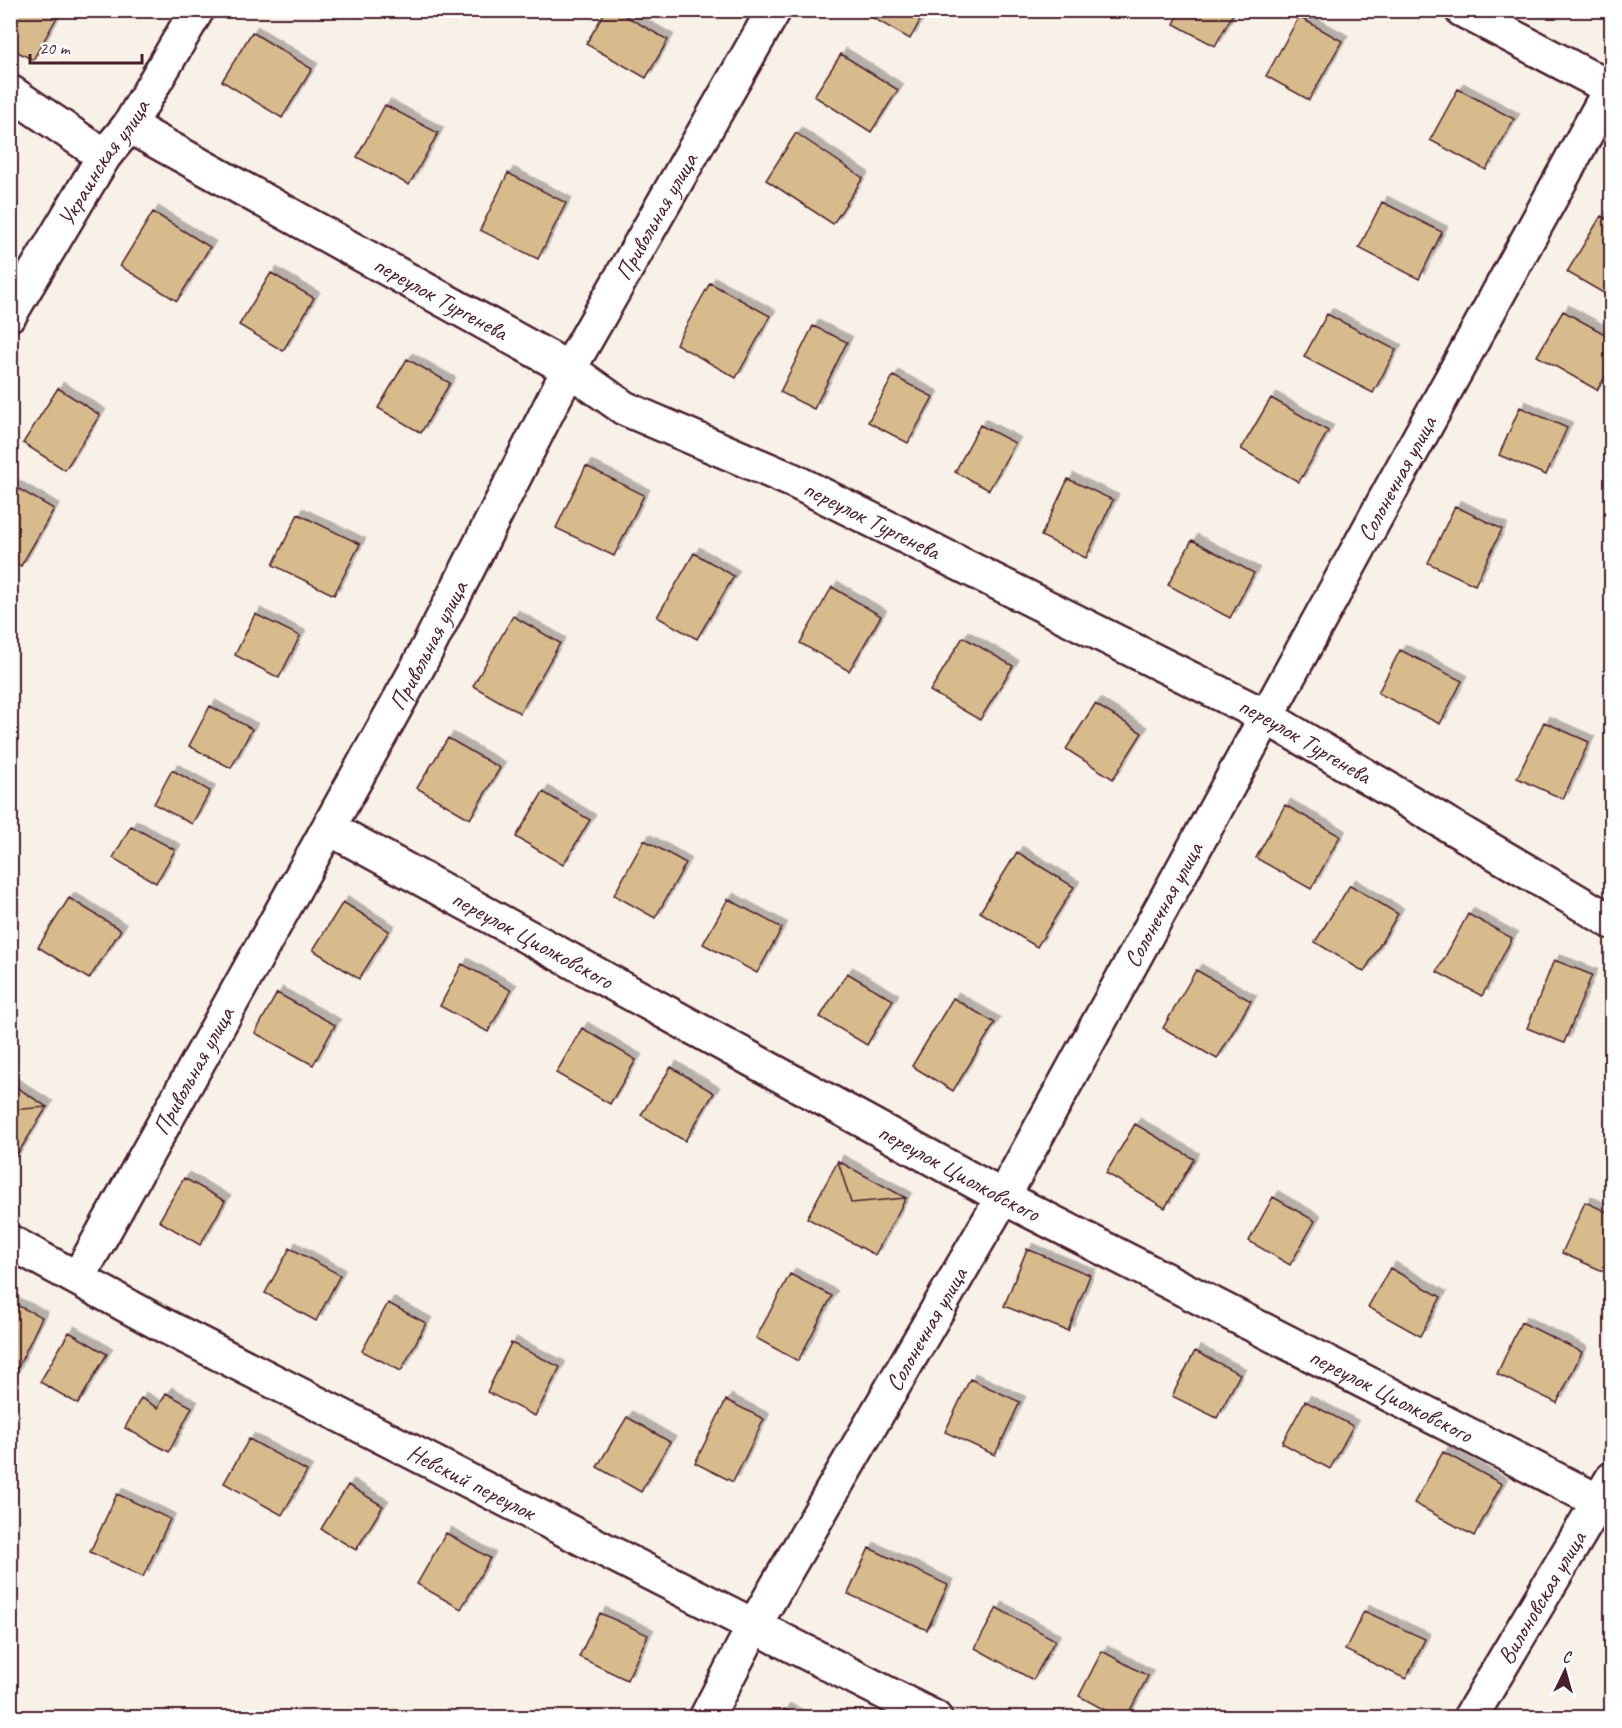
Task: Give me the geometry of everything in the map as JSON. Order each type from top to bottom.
[{"type":"street","name":"Украинская улица","points":[[10,314],[104,156],[129,126],[197,10]]},
{"type":"street","name":"Привольная улица","points":[[78,1278],[419,665],[568,369],[774,10]]},
{"type":"street","points":[[1462,10],[1611,88]]},
{"type":"street","name":"Солонечная улица","points":[[706,1718],[755,1624],[1003,1197],[1264,717],[1611,88]]},
{"type":"street","points":[[10,92],[104,156]]},
{"type":"street","name":"переулок Тургенева","points":[[129,126],[568,369],[624,408],[794,481],[1264,717],[1611,922]]},
{"type":"street","name":"переулок Циолковского","points":[[329,828],[1003,1197],[1606,1490]]},
{"type":"street","name":"Невский переулок","points":[[10,1242],[159,1323],[755,1624],[935,1718]]},
{"type":"street","name":"Вилоновская улица","points":[[1470,1718],[1606,1490]]},
{"type":"building","points":[[10,10],[61,10],[33,60],[10,48]]},
{"type":"building","points":[[606,10],[615,10],[668,40],[646,78],[586,44]]},
{"type":"building","points":[[867,10],[926,10],[910,39],[866,14]]},
{"type":"building","points":[[1181,10],[1235,10],[1215,46],[1174,24]]},
{"type":"building","points":[[1299,17],[1342,41],[1309,100],[1266,76]]},
{"type":"building","points":[[252,32],[312,69],[282,118],[222,81]]},
{"type":"building","points":[[841,54],[898,90],[871,132],[814,96]]},
{"type":"building","points":[[1458,89],[1514,119],[1486,170],[1430,140]]},
{"type":"building","points":[[385,105],[438,133],[409,185],[357,157]]},
{"type":"building","points":[[796,133],[863,178],[833,224],[766,180]]},
{"type":"building","points":[[508,173],[566,203],[538,259],[480,230]]},
{"type":"building","points":[[1382,202],[1442,232],[1419,279],[1359,248]]},
{"type":"building","points":[[153,212],[210,247],[177,301],[120,266]]},
{"type":"building","points":[[1601,216],[1612,222],[1612,298],[1567,272]]},
{"type":"building","points":[[271,273],[314,298],[283,351],[239,325]]},
{"type":"building","points":[[710,283],[770,316],[736,378],[676,344]]},
{"type":"building","points":[[1563,311],[1612,338],[1612,366],[1597,390],[1537,356]]},
{"type":"building","points":[[1327,314],[1396,350],[1373,393],[1304,357]]},
{"type":"building","points":[[813,326],[847,342],[814,409],[780,392]]},
{"type":"building","points":[[407,359],[450,383],[421,433],[378,408]]},
{"type":"building","points":[[893,376],[933,397],[908,443],[868,422]]},
{"type":"building","points":[[58,388],[100,415],[65,470],[23,443]]},
{"type":"building","points":[[1271,398],[1328,431],[1299,482],[1241,449]]},
{"type":"building","points":[[1520,407],[1567,428],[1546,475],[1499,455]]},
{"type":"building","points":[[980,425],[1015,443],[989,490],[955,472]]},
{"type":"building","points":[[586,466],[644,495],[614,556],[556,528]]},
{"type":"building","points":[[1068,479],[1113,500],[1086,558],[1041,536]]},
{"type":"building","points":[[10,484],[54,509],[21,566],[10,561]]},
{"type":"building","points":[[1455,506],[1502,529],[1475,585],[1428,563]]},
{"type":"building","points":[[298,514],[360,544],[334,595],[273,565]]},
{"type":"building","points":[[1192,540],[1254,573],[1230,618],[1168,585]]},
{"type":"building","points":[[694,553],[734,576],[697,639],[657,617]]},
{"type":"building","points":[[832,587],[881,616],[849,671],[800,643]]},
{"type":"building","points":[[255,614],[300,636],[279,678],[235,655]]},
{"type":"building","points":[[513,616],[560,643],[520,713],[473,686]]},
{"type":"building","points":[[963,637],[1013,666],[980,720],[930,691]]},
{"type":"building","points":[[1400,650],[1462,681],[1440,724],[1378,693]]},
{"type":"building","points":[[1095,704],[1142,733],[1113,779],[1066,749]]},
{"type":"building","points":[[210,706],[252,729],[231,768],[189,746]]},
{"type":"building","points":[[1544,722],[1589,742],[1563,799],[1517,778]]},
{"type":"building","points":[[448,738],[500,768],[470,819],[417,788]]},
{"type":"building","points":[[172,770],[210,791],[192,824],[154,804]]},
{"type":"building","points":[[543,792],[590,820],[563,865],[516,837]]},
{"type":"building","points":[[1285,805],[1340,836],[1311,889],[1256,858]]},
{"type":"building","points":[[131,826],[175,850],[156,883],[113,858]]},
{"type":"building","points":[[644,840],[686,863],[655,918],[614,895]]},
{"type":"building","points":[[1017,852],[1074,887],[1037,947],[980,912]]},
{"type":"building","points":[[1350,885],[1398,914],[1364,972],[1315,942]]},
{"type":"building","points":[[69,898],[121,930],[89,979],[38,947]]},
{"type":"building","points":[[728,899],[782,928],[757,973],[703,944]]},
{"type":"building","points":[[343,902],[389,931],[359,979],[313,950]]},
{"type":"building","points":[[1468,914],[1512,938],[1482,996],[1437,972]]},
{"type":"building","points":[[1554,960],[1592,975],[1564,1043],[1527,1028]]},
{"type":"building","points":[[462,964],[511,990],[488,1032],[440,1006]]},
{"type":"building","points":[[1196,970],[1251,1001],[1217,1059],[1163,1028]]},
{"type":"building","points":[[847,973],[893,1000],[867,1045],[820,1017]]},
{"type":"building","points":[[277,993],[335,1025],[313,1065],[255,1033]]},
{"type":"building","points":[[953,998],[995,1023],[953,1091],[912,1066]]},
{"type":"building","points":[[582,1028],[636,1060],[610,1104],[556,1073]]},
{"type":"building","points":[[671,1067],[714,1093],[685,1141],[641,1115]]},
{"type":"building","points":[[10,1083],[47,1107],[15,1158],[10,1155]]},
{"type":"building","points":[[47,1107],[15,1158],[10,1139],[10,1110]]},
{"type":"building","points":[[1135,1124],[1194,1159],[1165,1208],[1106,1173]]},
{"type":"building","points":[[838,1161],[906,1198],[875,1255],[807,1218]]},
{"type":"building","points":[[838,1161],[906,1198],[851,1203]]},
{"type":"building","points":[[184,1178],[225,1201],[200,1245],[159,1221]]},
{"type":"building","points":[[1273,1197],[1315,1221],[1290,1265],[1249,1241]]},
{"type":"building","points":[[1585,1202],[1612,1214],[1612,1275],[1562,1253]]},
{"type":"building","points":[[290,1248],[340,1275],[316,1321],[265,1293]]},
{"type":"building","points":[[1027,1249],[1090,1275],[1068,1331],[1004,1306]]},
{"type":"building","points":[[1390,1268],[1441,1297],[1420,1336],[1368,1307]]},
{"type":"building","points":[[790,1274],[832,1296],[798,1361],[756,1338]]},
{"type":"building","points":[[10,1302],[42,1317],[10,1384]]},
{"type":"building","points":[[388,1303],[426,1323],[401,1371],[362,1351]]},
{"type":"building","points":[[1521,1322],[1582,1352],[1557,1403],[1497,1374]]},
{"type":"building","points":[[69,1332],[107,1354],[78,1404],[40,1382]]},
{"type":"building","points":[[511,1343],[560,1367],[535,1416],[487,1392]]},
{"type":"building","points":[[1195,1351],[1240,1374],[1217,1418],[1172,1396]]},
{"type":"building","points":[[970,1379],[1020,1402],[995,1455],[945,1432]]},
{"type":"building","points":[[166,1393],[192,1407],[169,1452],[125,1428],[141,1398],[158,1408]]},
{"type":"building","points":[[726,1400],[764,1419],[733,1482],[695,1463]]},
{"type":"building","points":[[1305,1401],[1353,1426],[1330,1469],[1282,1443]]},
{"type":"building","points":[[627,1417],[670,1442],[641,1492],[597,1467]]},
{"type":"building","points":[[249,1439],[307,1471],[282,1515],[224,1483]]},
{"type":"building","points":[[1443,1452],[1502,1484],[1474,1536],[1414,1503]]},
{"type":"building","points":[[348,1485],[383,1506],[356,1550],[321,1529]]},
{"type":"building","points":[[117,1494],[170,1519],[143,1577],[90,1552]]},
{"type":"building","points":[[446,1533],[490,1558],[461,1609],[417,1584]]},
{"type":"building","points":[[869,1548],[948,1585],[927,1630],[848,1594]]},
{"type":"building","points":[[997,1608],[1055,1640],[1033,1680],[975,1648]]},
{"type":"building","points":[[1364,1611],[1425,1639],[1406,1679],[1345,1650]]},
{"type":"building","points":[[600,1613],[648,1635],[627,1680],[579,1657]]},
{"type":"building","points":[[1102,1651],[1148,1676],[1126,1718],[1119,1718],[1079,1696]]},
{"type":"building","points":[[784,1709],[803,1718],[781,1718]]}]
